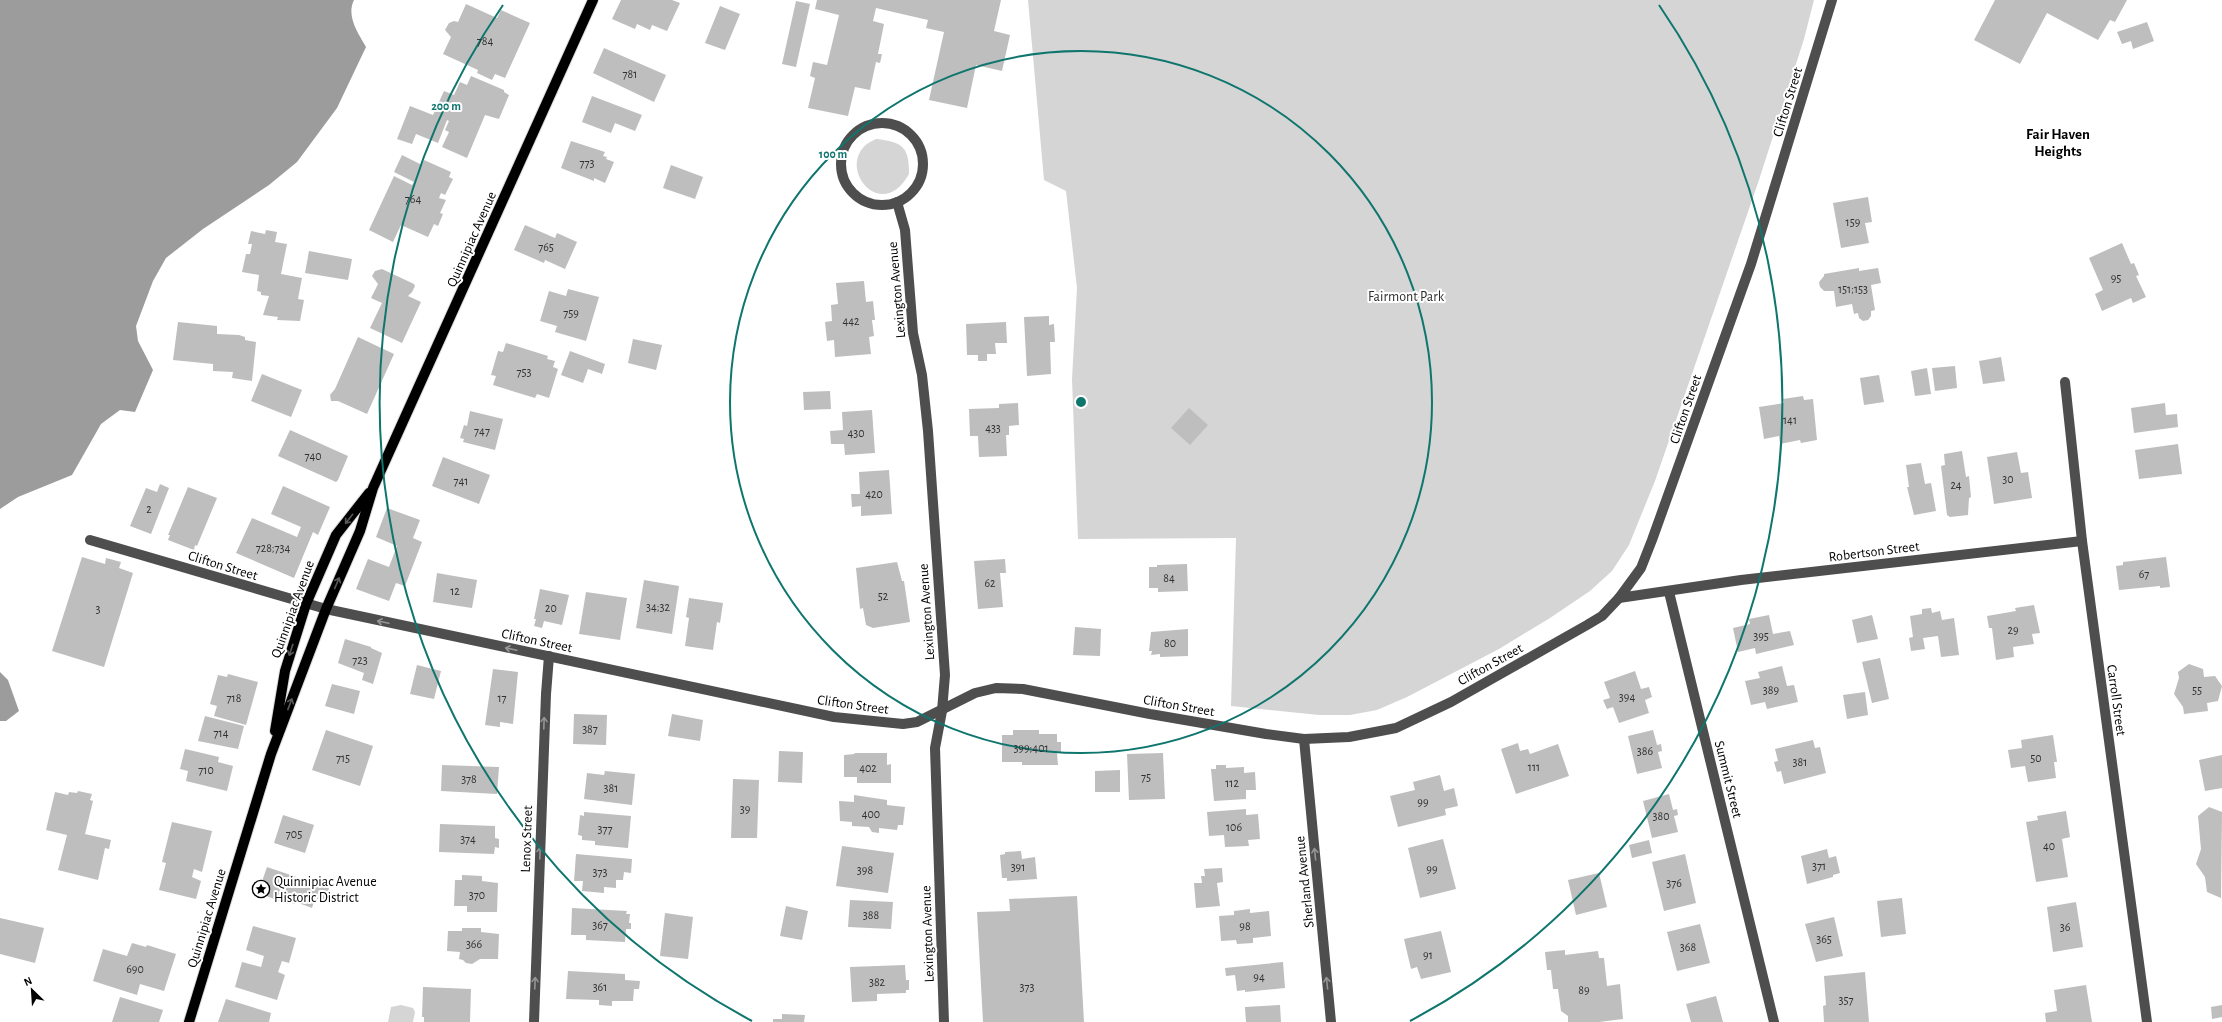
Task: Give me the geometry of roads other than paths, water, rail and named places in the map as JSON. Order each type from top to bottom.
[{"type":"main road","name":"Quinnipiac Avenue","points":[[189,1022],[271,754],[326,609],[360,531],[373,488],[593,0]]},
{"type":"main road","name":"Quinnipiac Avenue","points":[[271,754],[285,671],[306,604],[336,535],[373,488]]},
{"type":"street","name":"Clifton Street","points":[[90,540],[326,609],[834,717],[903,724],[918,722],[975,693],[996,688],[1023,689],[1205,724],[1304,739],[1349,737],[1396,728],[1451,702],[1602,616],[1620,598],[1641,568],[1677,475],[1768,210],[1832,0]]},
{"type":"street","points":[[884,123],[898,126],[908,131],[918,142],[923,169],[919,183],[910,194],[897,202],[886,205],[873,204],[861,199],[852,192],[845,181],[841,169],[842,157],[846,143],[855,132],[868,125],[884,123]]},
{"type":"street","name":"Lexington Avenue","points":[[897,202],[905,230],[913,333],[922,375],[928,431],[945,676],[942,711],[935,748],[944,1022]]},
{"type":"street","name":"Carroll Street","points":[[2065,382],[2082,541],[2147,1022]]},
{"type":"street","name":"Robertson Street","points":[[1669,592],[1749,579],[2082,541]]},
{"type":"street","points":[[1620,598],[1669,592]]},
{"type":"street","name":"Summit Street","points":[[1669,592],[1774,1022]]},
{"type":"street","name":"Lenox Street","points":[[534,1022],[546,694],[549,656]]},
{"type":"street","name":"Sherland Avenue","points":[[1304,739],[1331,1022]]},
{"type":"place","name":"Quinnipiac Avenue Historic District","points":[[261,889]]},
{"type":"district","name":"Fair Haven Heights","points":[[2058,142]]},
{"type":"park label","name":"Fairmont Park","points":[[1406,296]]}]
